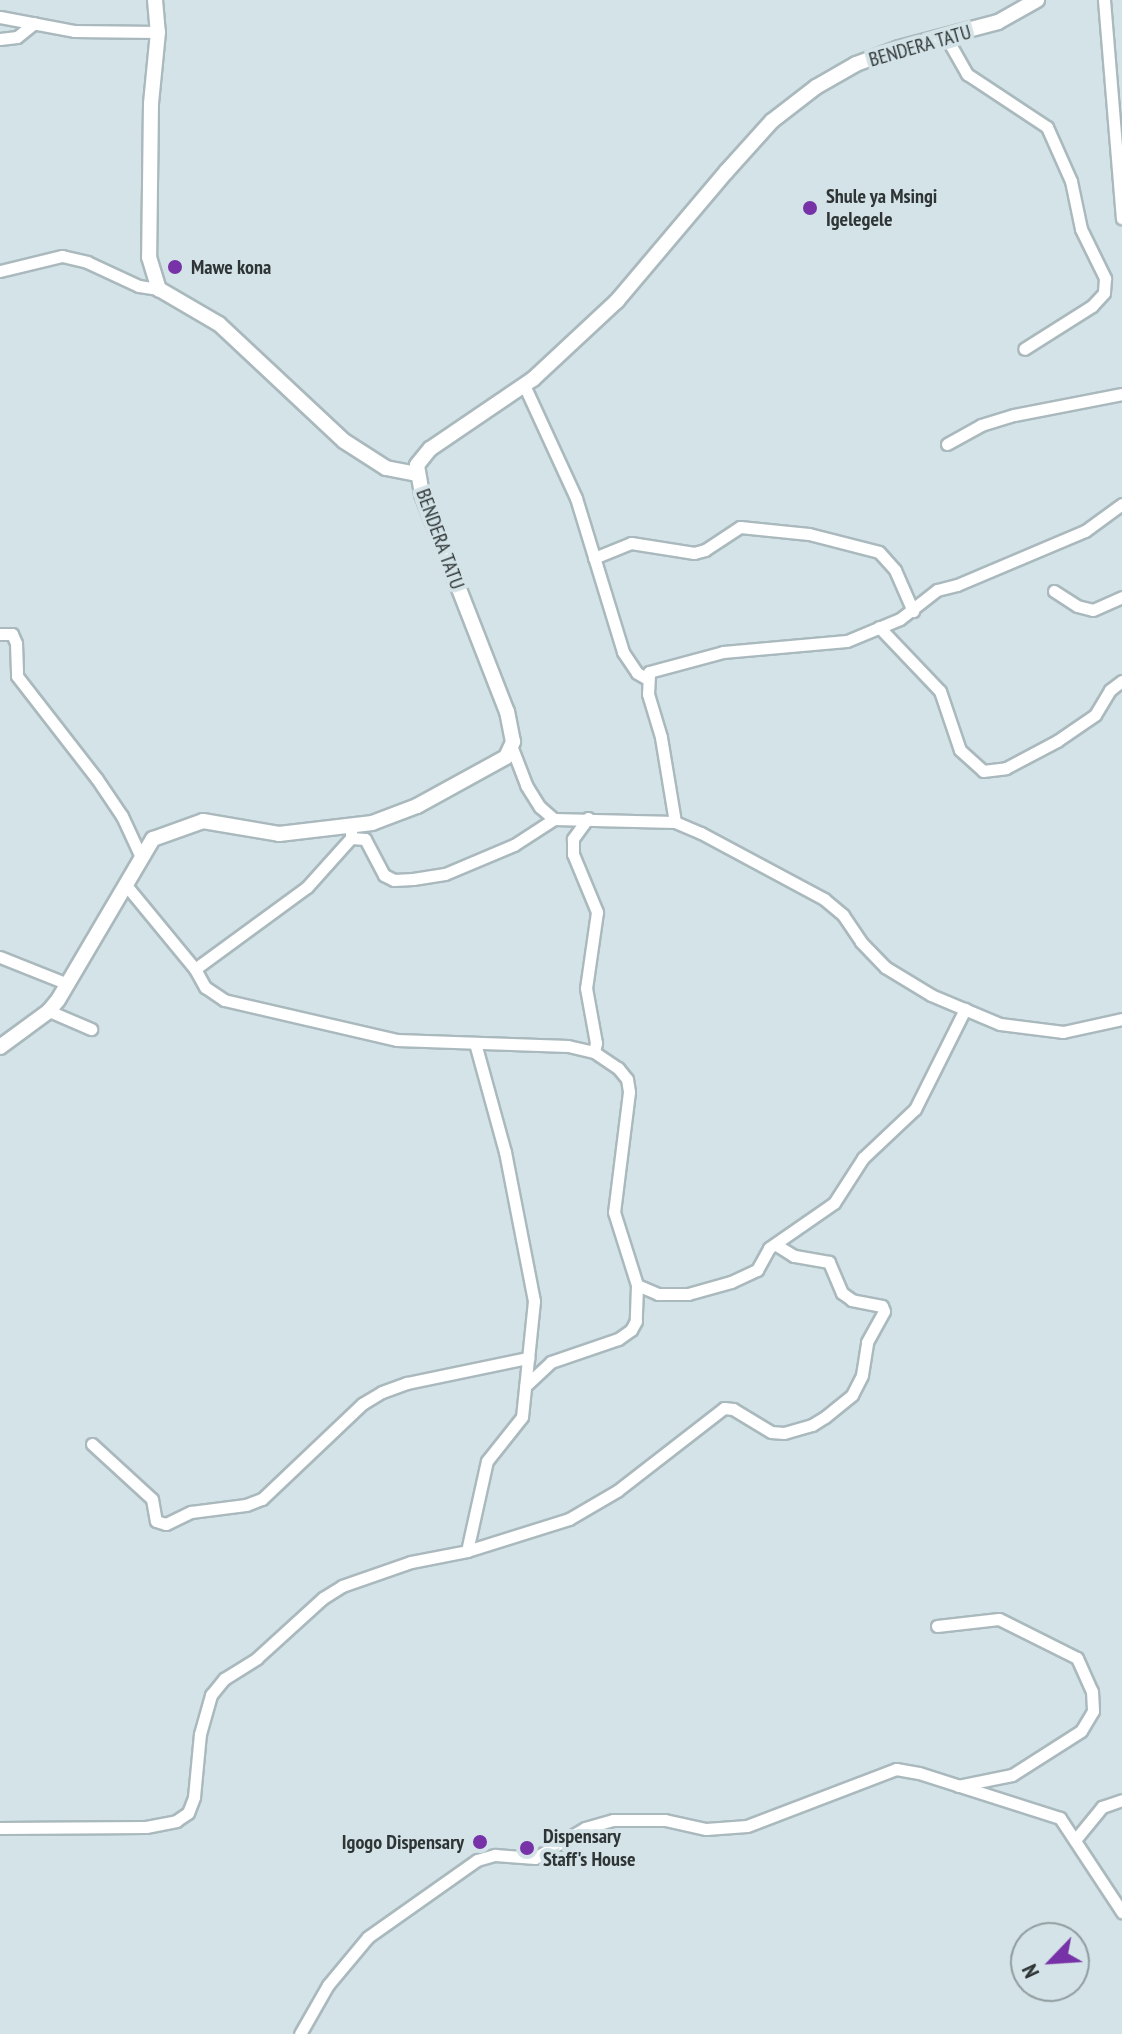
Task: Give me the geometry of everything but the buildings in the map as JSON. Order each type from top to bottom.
[{"type":"main road","points":[[155,0],[158,32],[151,104],[149,257],[159,289],[219,324],[344,441],[386,468],[416,474]]},
{"type":"main road","name":"BENDERA TATU","points":[[512,748],[513,734],[507,712],[416,474],[417,465],[430,449],[524,385],[617,301],[772,121],[816,87],[856,64],[899,48],[998,22],[1037,0]]},
{"type":"main road","points":[[0,1047],[49,1011],[153,839],[203,821],[279,834],[351,833],[417,806],[506,757],[512,748]]},
{"type":"street","points":[[1104,0],[1117,103],[1122,218]]},
{"type":"street","points":[[0,17],[74,31],[158,32]]},
{"type":"street","points":[[0,39],[17,37],[34,23]]},
{"type":"street","points":[[946,37],[967,74],[1047,127],[1071,181],[1081,229],[1105,278],[1104,293],[1092,306],[1024,349]]},
{"type":"street","points":[[0,271],[62,256],[87,262],[139,286],[159,289]]},
{"type":"street","points":[[524,385],[576,498],[623,652],[637,673],[646,678]]},
{"type":"street","points":[[947,444],[981,425],[1014,415],[1122,394]]},
{"type":"street","points":[[675,822],[661,737],[646,678],[649,672],[723,652],[847,641],[913,611],[937,590],[957,585],[1085,531],[1122,504]]},
{"type":"street","points":[[594,558],[631,543],[694,553],[705,550],[740,527],[793,532],[879,552],[895,570],[913,611]]},
{"type":"street","points":[[1054,591],[1077,606],[1093,610],[1107,607],[1122,597]]},
{"type":"street","points":[[879,627],[940,691],[960,750],[972,765],[983,771],[1006,768],[1057,741],[1095,715],[1110,690],[1122,681]]},
{"type":"street","points":[[0,634],[12,634],[16,643],[17,676],[97,779],[122,816],[141,857]]},
{"type":"street","points":[[512,748],[526,785],[540,807],[554,819]]},
{"type":"street","points":[[588,818],[573,839],[573,854],[597,912],[586,988],[596,1043],[594,1052]]},
{"type":"street","points":[[195,969],[307,887],[351,833],[365,839],[384,875],[394,880],[445,874],[514,845],[554,819],[675,822],[824,899],[843,915],[861,942],[885,967],[931,995],[1000,1024],[1063,1032],[1122,1019]]},
{"type":"street","points":[[125,884],[195,969],[205,987],[217,997],[237,1005],[397,1040],[545,1042],[594,1052],[618,1068],[627,1079],[629,1092],[614,1212],[637,1285],[638,1309],[631,1330],[618,1339],[551,1362],[525,1386]]},
{"type":"street","points":[[0,957],[68,984]]},
{"type":"street","points":[[637,1285],[672,1296],[709,1290],[753,1274],[775,1244],[834,1203],[863,1158],[915,1109],[965,1009]]},
{"type":"street","points":[[49,1011],[91,1029]]},
{"type":"street","points":[[467,1551],[487,1461],[522,1417],[534,1301],[505,1152],[475,1043]]},
{"type":"street","points":[[0,1828],[146,1827],[176,1821],[188,1813],[194,1797],[205,1711],[211,1695],[224,1679],[257,1658],[323,1598],[342,1586],[411,1562],[467,1551],[569,1519],[617,1491],[724,1408],[733,1409],[771,1432],[784,1433],[812,1425],[852,1395],[862,1375],[867,1342],[884,1311],[882,1306],[852,1300],[842,1293],[829,1262],[794,1256],[775,1244]]},
{"type":"street","points":[[92,1444],[152,1499],[156,1521],[166,1524],[191,1512],[246,1505],[262,1499],[362,1404],[382,1392],[407,1383],[528,1358]]},
{"type":"street","points":[[937,1626],[999,1619],[1077,1658],[1092,1691],[1093,1711],[1081,1731],[1012,1775],[954,1787]]},
{"type":"street","points":[[300,2034],[328,1985],[368,1937],[477,1860],[495,1855],[535,1858],[585,1828],[613,1820],[665,1820],[706,1829],[747,1826],[896,1769],[919,1773],[954,1787],[1054,1815],[1067,1825],[1105,1891],[1122,1912]]},
{"type":"street","points":[[1075,1840],[1102,1807],[1122,1800]]},
{"type":"place","name":"Shule ya Msingi Igelegele","points":[[810,208]]},
{"type":"place","name":"Mawe kona","points":[[175,267]]},
{"type":"place","name":"Igogo Dispensary","points":[[480,1842]]},
{"type":"place","name":"Dispensary Staff's House","points":[[527,1848]]}]
